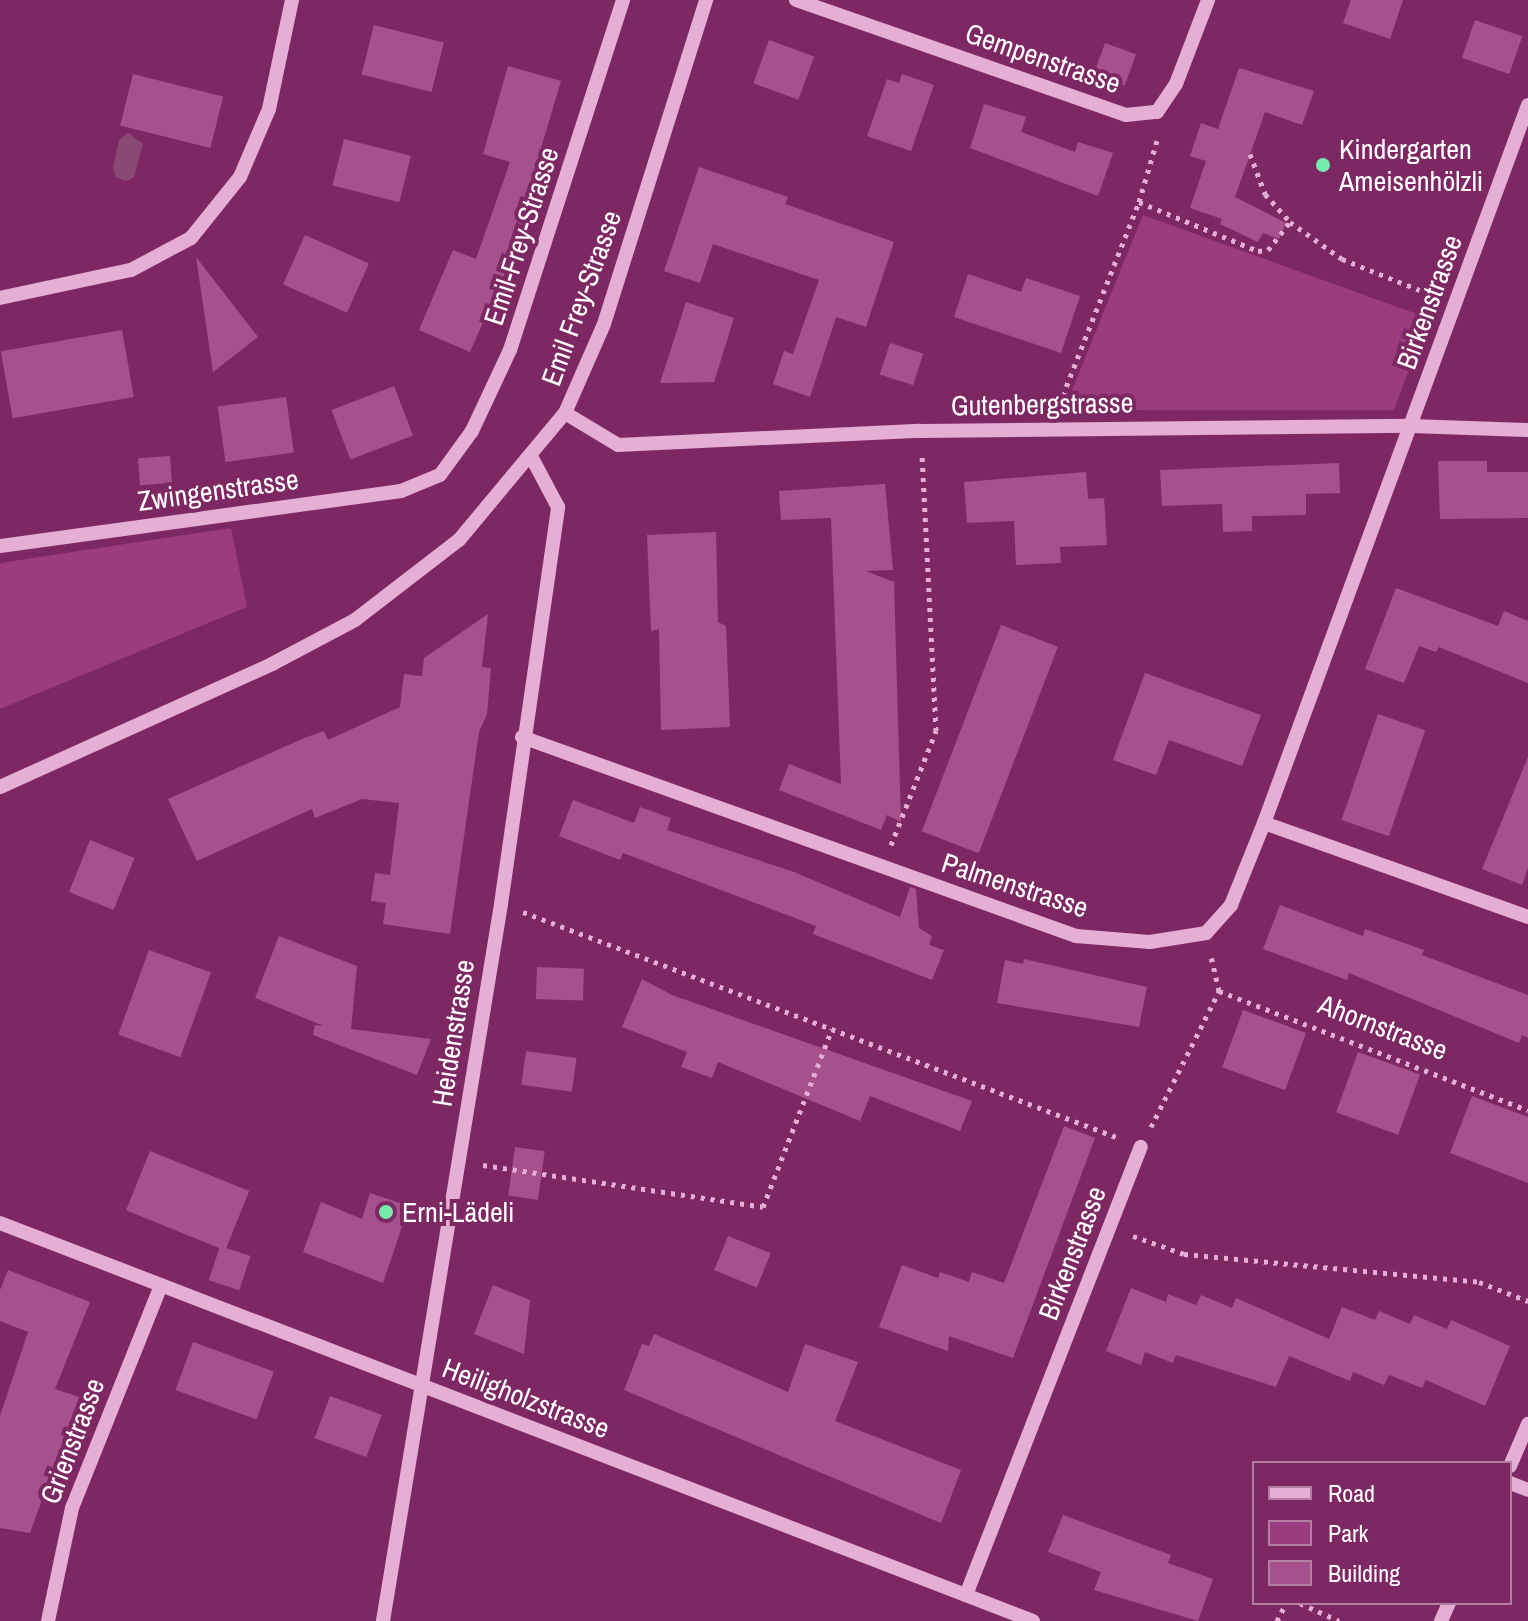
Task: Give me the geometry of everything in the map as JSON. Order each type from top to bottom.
[{"type":"street","points":[[0,298],[131,270],[191,238],[240,177],[269,109],[292,0]]},
{"type":"street","name":"Emil-Frey-Strasse","points":[[440,475],[472,431],[510,350],[623,0]]},
{"type":"street","name":"Emil Frey-Strasse","points":[[0,787],[272,664],[355,620],[459,540],[532,458],[565,413],[604,324],[706,0]]},
{"type":"street","name":"Gempenstrasse","points":[[796,0],[1126,115],[1157,112]]},
{"type":"street","points":[[1157,112],[1176,84],[1208,0]]},
{"type":"street","name":"Birkenstrasse","points":[[1411,426],[1528,105]]},
{"type":"street","name":"Gutenbergstrasse","points":[[565,413],[618,445],[920,431],[1411,426],[1528,430]]},
{"type":"street","points":[[1206,933],[1231,905],[1411,426]]},
{"type":"street","name":"Heidenstrasse","points":[[383,1621],[501,904],[522,737],[558,507],[532,458]]},
{"type":"street","name":"Zwingenstrasse","points":[[0,546],[401,491],[440,475]]},
{"type":"street","name":"Palmenstrasse","points":[[522,737],[882,869],[1076,936],[1150,942],[1206,933]]},
{"type":"street","points":[[1264,823],[1528,917]]},
{"type":"street","name":"Birkenstrasse","points":[[966,1595],[1141,1147]]},
{"type":"street","name":"Heiligholzstrasse","points":[[0,1223],[1033,1621]]},
{"type":"street","name":"Grienstrasse","points":[[48,1621],[72,1508],[161,1285]]},
{"type":"street","points":[[1512,1461],[1528,1424]]},
{"type":"path","points":[[1049,430],[1158,148],[1157,112]]},
{"type":"path","points":[[1250,154],[1265,194],[1290,222],[1342,259],[1455,304]]},
{"type":"path","points":[[1139,202],[1258,251],[1268,250],[1290,222]]},
{"type":"path","points":[[882,869],[936,731],[920,431]]},
{"type":"path","points":[[501,904],[1141,1147],[1219,991],[1206,933]]},
{"type":"path","name":"Ahornstrasse","points":[[1219,991],[1528,1110]]},
{"type":"path","points":[[458,1161],[763,1207],[832,1029]]},
{"type":"path","points":[[1110,1227],[1184,1254],[1479,1282],[1528,1301]]},
{"type":"path","points":[[1304,1605],[1339,1621]]},
{"type":"green space","points":[[1143,215],[1428,318],[1394,410],[1064,410]]},
{"type":"green space","points":[[231,528],[247,607],[0,709],[0,563]]},
{"type":"shaded area","points":[[128,133],[143,144],[134,177],[126,181],[116,177],[113,168],[119,140]]},
{"type":"building","points":[[1351,0],[1403,0],[1390,39],[1343,23]]},
{"type":"building","points":[[1475,20],[1522,36],[1509,74],[1462,58]]},
{"type":"building","points":[[374,25],[444,42],[432,92],[362,74]]},
{"type":"building","points":[[769,40],[814,56],[798,100],[753,83]]},
{"type":"building","points":[[1105,43],[1136,54],[1125,85],[1094,74]]},
{"type":"building","points":[[508,66],[561,81],[525,202],[535,205],[470,352],[419,330],[453,250],[476,259],[510,162],[483,154]]},
{"type":"building","points":[[1239,68],[1314,91],[1302,125],[1265,112],[1235,197],[1286,223],[1279,239],[1263,233],[1258,242],[1220,224],[1222,219],[1190,208],[1206,161],[1190,156],[1201,123],[1218,129]]},
{"type":"building","points":[[133,74],[223,96],[210,148],[120,125]]},
{"type":"building","points":[[902,74],[934,85],[911,151],[867,136],[887,79],[899,83]]},
{"type":"building","points":[[984,104],[1026,117],[1021,132],[1075,152],[1078,142],[1113,153],[1098,196],[970,148]]},
{"type":"building","points":[[344,139],[411,156],[399,202],[332,186]]},
{"type":"building","points":[[699,167],[788,197],[785,204],[894,242],[866,327],[836,317],[810,397],[773,384],[784,351],[793,354],[819,280],[713,244],[700,283],[664,271]]},
{"type":"building","points":[[305,235],[369,263],[347,313],[283,284]]},
{"type":"building","points":[[196,257],[258,337],[213,372]]},
{"type":"building","points":[[968,274],[1021,292],[1026,278],[1080,296],[1061,353],[954,317]]},
{"type":"building","points":[[686,302],[734,318],[714,382],[660,383]]},
{"type":"building","points":[[122,330],[134,397],[13,418],[1,351]]},
{"type":"building","points":[[890,343],[923,354],[913,385],[880,374]]},
{"type":"building","points":[[394,386],[413,435],[350,459],[331,410]]},
{"type":"building","points":[[286,397],[294,452],[225,462],[218,407]]},
{"type":"building","points":[[170,456],[172,483],[140,485],[138,458]]},
{"type":"building","points":[[1438,461],[1487,461],[1487,472],[1528,472],[1528,518],[1440,519]]},
{"type":"building","points":[[1339,463],[1340,493],[1306,494],[1306,515],[1252,516],[1252,531],[1223,532],[1222,504],[1162,506],[1160,470]]},
{"type":"building","points":[[1086,472],[1088,499],[1104,498],[1107,545],[1060,547],[1061,563],[1016,565],[1014,521],[967,523],[964,482]]},
{"type":"building","points":[[885,484],[893,570],[866,571],[894,582],[901,822],[887,815],[881,830],[779,790],[789,764],[841,784],[831,518],[781,520],[779,491]]},
{"type":"building","points":[[716,532],[718,622],[726,626],[730,727],[661,730],[659,629],[651,631],[647,535]]},
{"type":"building","points":[[1396,588],[1498,626],[1504,611],[1528,621],[1528,683],[1439,647],[1436,652],[1419,646],[1404,683],[1365,669]]},
{"type":"building","points":[[488,614],[482,667],[491,668],[487,714],[479,732],[450,934],[383,924],[386,903],[371,901],[375,873],[390,875],[399,803],[362,799],[315,818],[312,809],[197,861],[168,799],[304,738],[324,731],[328,740],[400,707],[404,674],[422,676],[424,658]]},
{"type":"building","points":[[1001,625],[1058,647],[979,853],[922,831]]},
{"type":"building","points":[[1145,673],[1261,715],[1242,766],[1169,740],[1156,775],[1113,760]]},
{"type":"building","points":[[1378,714],[1425,730],[1389,836],[1342,820]]},
{"type":"building","points":[[1528,757],[1528,868],[1522,885],[1482,869]]},
{"type":"building","points":[[573,800],[634,823],[640,807],[671,818],[667,830],[794,872],[900,917],[910,887],[916,889],[919,928],[932,936],[929,945],[944,950],[932,980],[813,934],[816,926],[623,853],[620,860],[559,836]]},
{"type":"building","points":[[90,840],[135,858],[114,910],[69,892]]},
{"type":"building","points":[[1280,905],[1363,936],[1365,929],[1424,950],[1422,955],[1528,995],[1528,1038],[1522,1035],[1519,1043],[1349,973],[1347,980],[1263,949]]},
{"type":"building","points":[[279,936],[357,966],[351,1029],[431,1039],[417,1075],[313,1035],[315,1025],[324,1026],[255,998]]},
{"type":"building","points":[[149,950],[211,973],[180,1057],[118,1035]]},
{"type":"building","points":[[1024,959],[1147,987],[1139,1027],[997,1003],[1005,960],[1023,964]]},
{"type":"building","points":[[537,967],[584,969],[583,1001],[536,999]]},
{"type":"building","points":[[642,979],[672,995],[972,1101],[960,1131],[870,1096],[860,1121],[718,1062],[712,1078],[681,1067],[687,1052],[622,1027]]},
{"type":"building","points":[[1243,1010],[1306,1033],[1285,1090],[1222,1067]]},
{"type":"building","points":[[526,1051],[577,1058],[572,1092],[521,1085]]},
{"type":"building","points":[[1358,1052],[1420,1075],[1398,1135],[1336,1112]]},
{"type":"building","points":[[1472,1096],[1528,1117],[1528,1183],[1450,1153]]},
{"type":"building","points":[[1064,1126],[1095,1138],[1013,1358],[949,1336],[948,1351],[879,1327],[902,1265],[938,1278],[940,1272],[969,1282],[972,1272],[1004,1283]]},
{"type":"building","points":[[515,1147],[545,1151],[538,1200],[508,1196]]},
{"type":"building","points":[[150,1151],[249,1191],[225,1250],[126,1210]]},
{"type":"building","points":[[370,1193],[409,1206],[383,1283],[303,1252],[321,1202],[362,1219]]},
{"type":"building","points":[[728,1236],[771,1253],[757,1288],[714,1270]]},
{"type":"building","points":[[220,1246],[250,1256],[239,1290],[209,1280]]},
{"type":"building","points":[[8,1270],[90,1302],[55,1389],[79,1397],[30,1533],[0,1528],[0,1416],[28,1332],[0,1321],[0,1290]]},
{"type":"building","points":[[493,1285],[530,1300],[524,1354],[474,1334]]},
{"type":"building","points":[[1131,1288],[1166,1302],[1168,1294],[1196,1305],[1201,1295],[1232,1308],[1236,1298],[1329,1339],[1342,1307],[1375,1320],[1379,1311],[1410,1324],[1414,1315],[1447,1329],[1451,1320],[1510,1346],[1485,1406],[1426,1380],[1422,1388],[1389,1375],[1384,1385],[1353,1372],[1350,1381],[1289,1356],[1276,1387],[1176,1355],[1173,1363],[1145,1352],[1141,1365],[1106,1351]]},
{"type":"building","points":[[654,1334],[788,1392],[805,1344],[858,1362],[835,1421],[961,1470],[941,1523],[624,1390],[642,1344],[649,1346]]},
{"type":"building","points":[[193,1342],[274,1371],[256,1419],[176,1390]]},
{"type":"building","points":[[330,1396],[382,1415],[366,1457],[315,1438]]},
{"type":"building","points":[[1063,1515],[1171,1555],[1168,1563],[1213,1579],[1198,1621],[1094,1590],[1101,1572],[1048,1552]]},
{"type":"place","name":"Kindergarten Ameisenhölzli","points":[[1323,165]]},
{"type":"place","name":"Erni-Lädeli","points":[[386,1212]]}]
